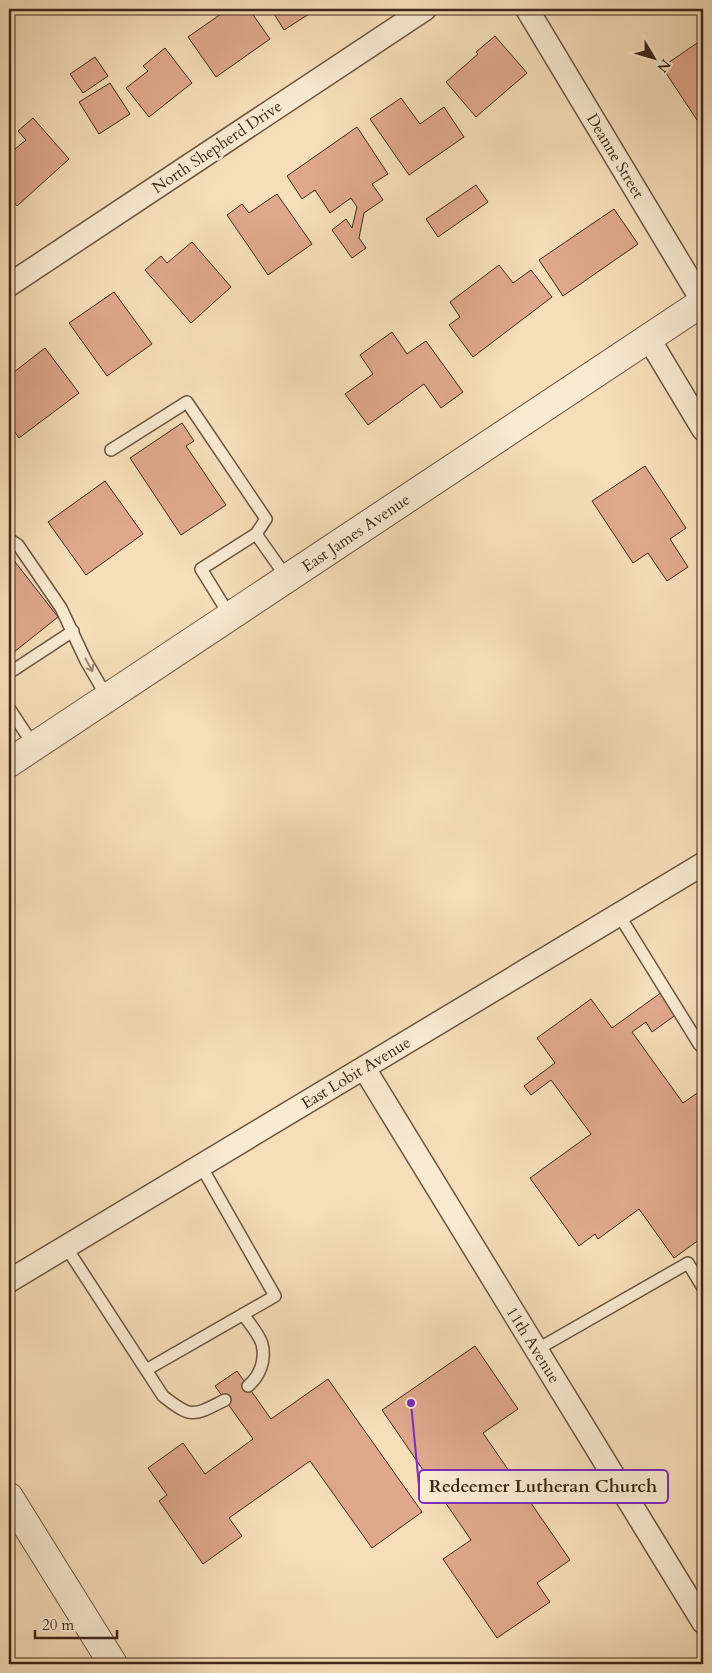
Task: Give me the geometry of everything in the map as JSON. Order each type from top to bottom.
[{"type":"street","name":"North Shepherd Drive","points":[[9,285],[425,9]]},
{"type":"street","name":"Deanne Street","points":[[527,9],[703,302]]},
{"type":"street","name":"East James Avenue","points":[[9,763],[703,302]]},
{"type":"street","points":[[649,339],[703,429]]},
{"type":"street","name":"East Lobit Avenue","points":[[9,1281],[702,867]]},
{"type":"street","name":"11th Avenue","points":[[364,1068],[703,1622]]},
{"type":"street","points":[[9,1497],[113,1664]]},
{"type":"lane","points":[[111,450],[187,402],[266,519],[256,534],[201,569],[230,616]]},
{"type":"lane","points":[[256,534],[287,578]]},
{"type":"lane","points":[[9,540],[18,545],[60,608],[73,631],[86,661],[107,697]]},
{"type":"lane","points":[[9,673],[73,631]]},
{"type":"lane","points":[[9,708],[34,746]]},
{"type":"lane","points":[[619,915],[703,1048]]},
{"type":"lane","points":[[146,1370],[275,1296],[201,1166]]},
{"type":"lane","points":[[66,1247],[163,1396],[181,1411],[197,1414],[225,1400]]},
{"type":"lane","points":[[536,1350],[688,1263],[703,1288]]},
{"type":"lane","points":[[243,1314],[262,1343],[263,1360],[256,1380],[248,1386]]},
{"type":"building","points":[[228,9],[249,9],[270,39],[216,77],[188,37]]},
{"type":"building","points":[[271,9],[317,9],[284,30]]},
{"type":"building","points":[[495,36],[527,73],[476,117],[446,82]]},
{"type":"building","points":[[703,39],[703,129],[662,67]]},
{"type":"building","points":[[165,48],[192,83],[149,117],[126,88],[148,71],[143,66]]},
{"type":"building","points":[[95,57],[108,76],[83,93],[70,74]]},
{"type":"building","points":[[110,83],[130,114],[99,134],[79,102]]},
{"type":"building","points":[[401,98],[420,124],[444,107],[464,137],[409,175],[370,119]]},
{"type":"building","points":[[33,118],[69,159],[17,206],[9,197],[9,154],[26,140],[18,131]]},
{"type":"building","points":[[357,127],[388,174],[372,184],[383,200],[364,213],[359,238],[366,248],[352,258],[332,230],[346,219],[352,228],[357,207],[351,198],[330,213],[315,190],[302,199],[287,176]]},
{"type":"building","points":[[476,185],[488,202],[438,237],[426,219]]},
{"type":"building","points":[[277,194],[312,244],[268,275],[227,215],[242,204],[249,213]]},
{"type":"building","points":[[614,209],[638,244],[563,296],[539,260]]},
{"type":"building","points":[[192,242],[231,287],[191,323],[145,270],[161,256],[167,263]]},
{"type":"building","points":[[499,265],[513,283],[531,270],[552,297],[473,357],[449,325],[460,317],[450,302]]},
{"type":"building","points":[[114,292],[152,344],[107,376],[69,323]]},
{"type":"building","points":[[392,332],[407,354],[426,341],[463,392],[441,408],[424,384],[368,425],[345,394],[373,374],[360,355]]},
{"type":"building","points":[[45,348],[79,393],[19,438],[9,424],[9,376]]},
{"type":"building","points":[[182,423],[194,441],[186,446],[226,505],[181,535],[130,458]]},
{"type":"building","points":[[645,466],[686,528],[670,539],[688,567],[667,581],[648,553],[633,563],[592,501]]},
{"type":"building","points":[[105,481],[143,534],[86,575],[48,522]]},
{"type":"building","points":[[12,558],[58,617],[9,656],[9,561]]},
{"type":"building","points":[[662,992],[677,1014],[652,1032],[646,1022],[632,1032],[683,1103],[703,1089],[703,1173],[698,1177],[703,1184],[703,1237],[674,1258],[639,1209],[598,1239],[595,1234],[579,1246],[530,1178],[591,1134],[551,1080],[531,1095],[524,1086],[555,1063],[537,1038],[591,999],[612,1028]]},
{"type":"building","points":[[475,1346],[518,1409],[483,1433],[570,1560],[537,1583],[550,1602],[497,1638],[443,1559],[471,1540],[382,1410]]},
{"type":"building","points":[[237,1371],[271,1419],[328,1379],[422,1512],[372,1548],[310,1461],[229,1518],[242,1536],[203,1564],[159,1501],[167,1495],[148,1468],[183,1443],[205,1474],[253,1439],[215,1386]]},
{"type":"place","name":"Redeemer Lutheran Church","points":[[411,1403]]}]
